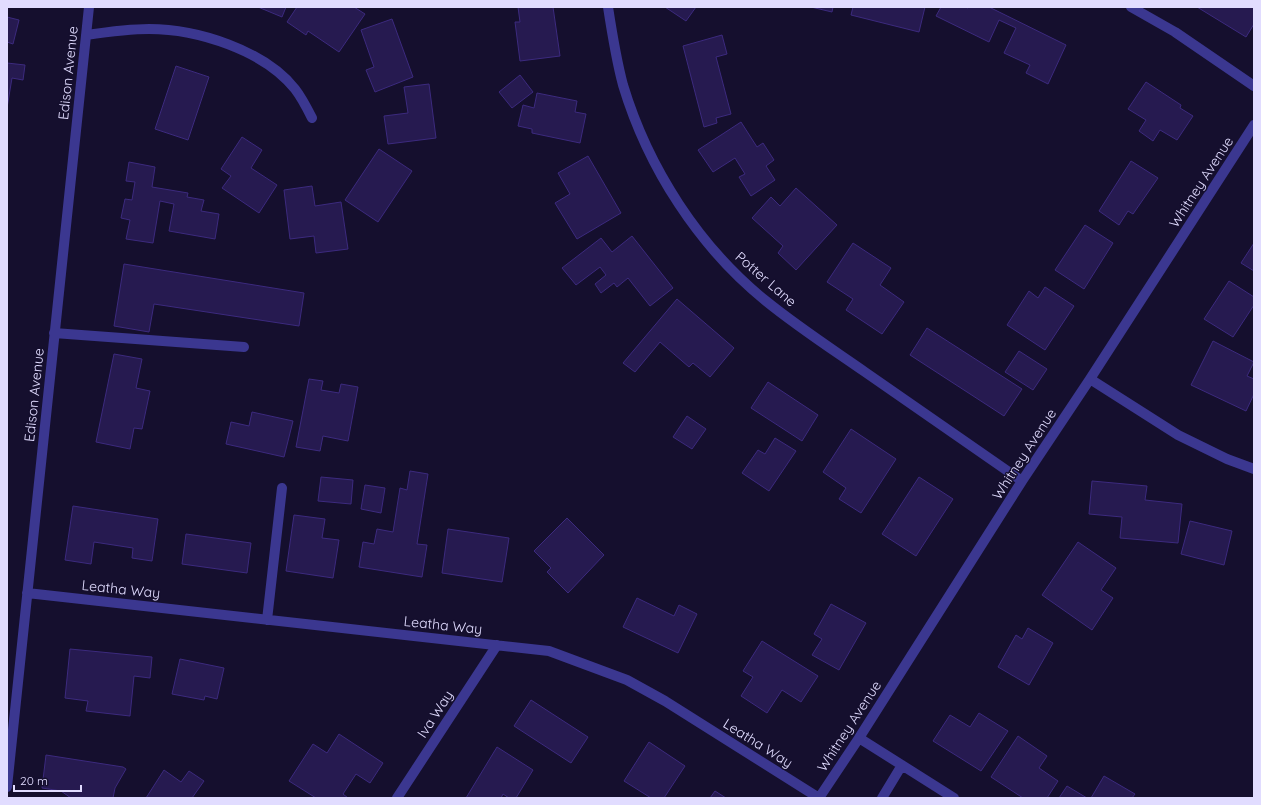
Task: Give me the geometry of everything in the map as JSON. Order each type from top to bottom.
[{"type":"street","name":"Edison Avenue","points":[[7,787],[88,7]]},
{"type":"street","name":"Potter Lane","points":[[608,7],[612,39],[623,85],[638,128],[658,170],[682,210],[732,270],[766,301],[803,329],[1022,481]]},
{"type":"street","points":[[1131,7],[1175,32],[1254,86]]},
{"type":"street","points":[[86,35],[115,31],[151,29],[187,33],[238,48],[276,70],[294,88],[304,102],[312,118]]},
{"type":"street","name":"Whitney Avenue","points":[[819,798],[859,738],[1022,481],[1090,379],[1254,125]]},
{"type":"street","points":[[54,333],[244,348]]},
{"type":"street","points":[[1090,379],[1178,435],[1228,460],[1254,469]]},
{"type":"street","points":[[267,620],[282,488]]},
{"type":"street","name":"Leatha Way","points":[[27,593],[549,651],[627,680],[665,701],[819,798]]},
{"type":"street","name":"Iva Way","points":[[397,798],[497,645]]},
{"type":"street","points":[[859,738],[954,798]]},
{"type":"street","points":[[882,798],[902,765]]},
{"type":"building","points":[[258,7],[286,7],[282,17]]},
{"type":"building","points":[[297,7],[354,7],[365,14],[339,52],[308,31],[306,35],[287,22]]},
{"type":"building","points":[[518,7],[553,7],[560,56],[520,61],[515,22],[520,22]]},
{"type":"building","points":[[665,7],[696,7],[686,21]]},
{"type":"building","points":[[811,7],[833,7],[832,12]]},
{"type":"building","points":[[853,7],[925,7],[919,32],[851,15]]},
{"type":"building","points":[[941,7],[989,7],[1066,45],[1048,84],[1026,73],[1030,65],[1004,53],[1016,28],[999,20],[989,42],[936,16]]},
{"type":"building","points":[[1197,7],[1254,7],[1254,24],[1246,37]]},
{"type":"building","points":[[7,17],[19,20],[13,44],[7,42]]},
{"type":"building","points":[[392,19],[413,77],[375,92],[366,70],[374,67],[361,30]]},
{"type":"building","points":[[722,35],[727,54],[716,57],[731,114],[716,118],[717,123],[704,127],[683,46]]},
{"type":"building","points":[[7,63],[25,65],[23,80],[12,78],[7,108]]},
{"type":"building","points":[[176,66],[209,77],[188,140],[155,129]]},
{"type":"building","points":[[520,75],[533,92],[512,108],[499,92]]},
{"type":"building","points":[[1146,82],[1181,105],[1180,108],[1193,116],[1177,140],[1160,130],[1153,141],[1139,131],[1146,120],[1128,109]]},
{"type":"building","points":[[429,84],[436,138],[388,144],[384,116],[408,113],[404,87]]},
{"type":"building","points":[[537,93],[577,101],[575,112],[586,114],[580,143],[532,133],[532,129],[518,126],[523,105],[534,108]]},
{"type":"building","points":[[741,122],[757,147],[763,143],[774,160],[766,166],[775,180],[751,196],[739,177],[745,174],[735,158],[713,172],[698,150]]},
{"type":"building","points":[[242,137],[262,150],[251,168],[277,185],[259,213],[222,188],[231,176],[221,169]]},
{"type":"building","points":[[379,149],[412,171],[378,222],[345,200]]},
{"type":"building","points":[[588,156],[621,213],[577,239],[555,203],[570,194],[558,173]]},
{"type":"building","points":[[1131,161],[1158,178],[1133,214],[1128,211],[1119,225],[1099,211]]},
{"type":"building","points":[[129,162],[155,167],[152,187],[188,193],[187,197],[204,200],[201,211],[219,214],[215,239],[169,231],[174,204],[160,201],[153,243],[126,239],[130,220],[121,218],[125,199],[132,200],[135,182],[126,181]]},
{"type":"building","points":[[312,186],[315,206],[341,202],[348,249],[316,253],[314,236],[290,239],[284,190]]},
{"type":"building","points":[[796,188],[837,225],[796,270],[778,253],[783,246],[752,218],[771,197],[780,206]]},
{"type":"building","points":[[1085,225],[1113,243],[1084,289],[1055,270]]},
{"type":"building","points":[[632,236],[673,288],[650,306],[628,278],[617,287],[614,283],[601,293],[595,284],[606,275],[600,267],[576,285],[562,268],[601,238],[612,252]]},
{"type":"building","points":[[853,243],[891,268],[880,285],[904,302],[882,334],[846,310],[853,299],[827,282]]},
{"type":"building","points":[[1254,243],[1254,271],[1241,263]]},
{"type":"building","points":[[124,264],[304,293],[299,326],[154,304],[149,332],[114,326]]},
{"type":"building","points":[[1229,281],[1254,297],[1254,305],[1233,337],[1204,319]]},
{"type":"building","points":[[1045,287],[1074,306],[1045,350],[1007,325],[1029,291],[1038,298]]},
{"type":"building","points":[[677,299],[734,348],[710,377],[693,363],[689,367],[660,342],[635,372],[623,363]]},
{"type":"building","points":[[927,328],[1022,389],[1004,416],[910,355]]},
{"type":"building","points":[[1213,341],[1254,362],[1247,376],[1254,379],[1254,394],[1246,411],[1191,385]]},
{"type":"building","points":[[1019,351],[1047,369],[1033,390],[1005,372]]},
{"type":"building","points":[[114,354],[142,359],[136,388],[150,391],[142,429],[134,428],[130,449],[96,442]]},
{"type":"building","points":[[309,379],[323,381],[321,390],[339,393],[341,384],[358,387],[348,441],[323,436],[320,451],[296,447]]},
{"type":"building","points":[[768,382],[818,415],[802,441],[751,408]]},
{"type":"building","points":[[252,412],[293,421],[284,457],[226,444],[231,422],[249,426]]},
{"type":"building","points":[[687,416],[706,429],[692,449],[673,437]]},
{"type":"building","points":[[851,429],[896,459],[861,513],[839,499],[846,488],[823,472]]},
{"type":"building","points":[[775,438],[796,451],[769,491],[742,473],[758,450],[765,454]]},
{"type":"building","points":[[410,471],[428,474],[417,544],[427,545],[422,577],[359,567],[363,542],[374,544],[377,529],[393,532],[400,488],[407,490]]},
{"type":"building","points":[[321,477],[353,480],[351,504],[318,501]]},
{"type":"building","points":[[919,477],[953,499],[916,556],[882,534]]},
{"type":"building","points":[[1092,481],[1147,486],[1145,500],[1182,504],[1178,543],[1120,538],[1122,517],[1089,514]]},
{"type":"building","points":[[365,485],[385,488],[381,513],[361,509]]},
{"type":"building","points":[[73,506],[158,519],[152,561],[132,558],[133,548],[94,542],[91,564],[65,560]]},
{"type":"building","points":[[294,515],[325,519],[322,538],[339,540],[333,578],[286,571]]},
{"type":"building","points":[[567,518],[604,555],[568,593],[547,572],[551,568],[534,551]]},
{"type":"building","points":[[1190,521],[1232,531],[1224,565],[1181,554]]},
{"type":"building","points":[[448,529],[509,538],[502,582],[442,573]]},
{"type":"building","points":[[186,534],[251,543],[247,573],[182,564]]},
{"type":"building","points":[[1078,542],[1116,568],[1101,590],[1113,598],[1092,630],[1042,595]]},
{"type":"building","points":[[637,598],[674,616],[679,605],[697,614],[678,653],[623,627]]},
{"type":"building","points":[[831,604],[866,623],[839,670],[812,655],[822,639],[814,634]]},
{"type":"building","points":[[1028,628],[1053,643],[1029,685],[998,667],[1016,635],[1022,639]]},
{"type":"building","points":[[762,641],[818,676],[801,702],[782,690],[767,713],[741,696],[753,677],[743,671]]},
{"type":"building","points":[[70,649],[152,657],[150,678],[134,676],[130,716],[86,711],[88,701],[65,698]]},
{"type":"building","points":[[180,659],[224,668],[217,699],[205,696],[204,700],[172,694]]},
{"type":"building","points":[[531,700],[588,737],[571,763],[514,726]]},
{"type":"building","points":[[979,713],[1008,731],[981,771],[933,741],[950,715],[970,727]]},
{"type":"building","points":[[339,734],[383,763],[370,783],[356,774],[343,794],[348,798],[316,798],[289,781],[313,744],[327,753]]},
{"type":"building","points":[[1018,736],[1047,756],[1039,768],[1058,781],[1047,798],[1023,798],[991,777]]},
{"type":"building","points":[[649,742],[685,766],[664,798],[651,798],[624,781]]},
{"type":"building","points":[[497,747],[533,770],[516,798],[509,798],[503,794],[501,798],[466,798]]},
{"type":"building","points":[[46,755],[123,767],[126,769],[115,788],[113,798],[71,798],[61,791],[42,788]]},
{"type":"building","points":[[164,770],[181,782],[189,771],[204,781],[192,798],[146,798]]},
{"type":"building","points":[[1104,776],[1135,794],[1132,798],[1091,798]]},
{"type":"building","points":[[1067,786],[1087,798],[1059,798]]},
{"type":"building","points":[[715,791],[726,798],[710,798]]}]
